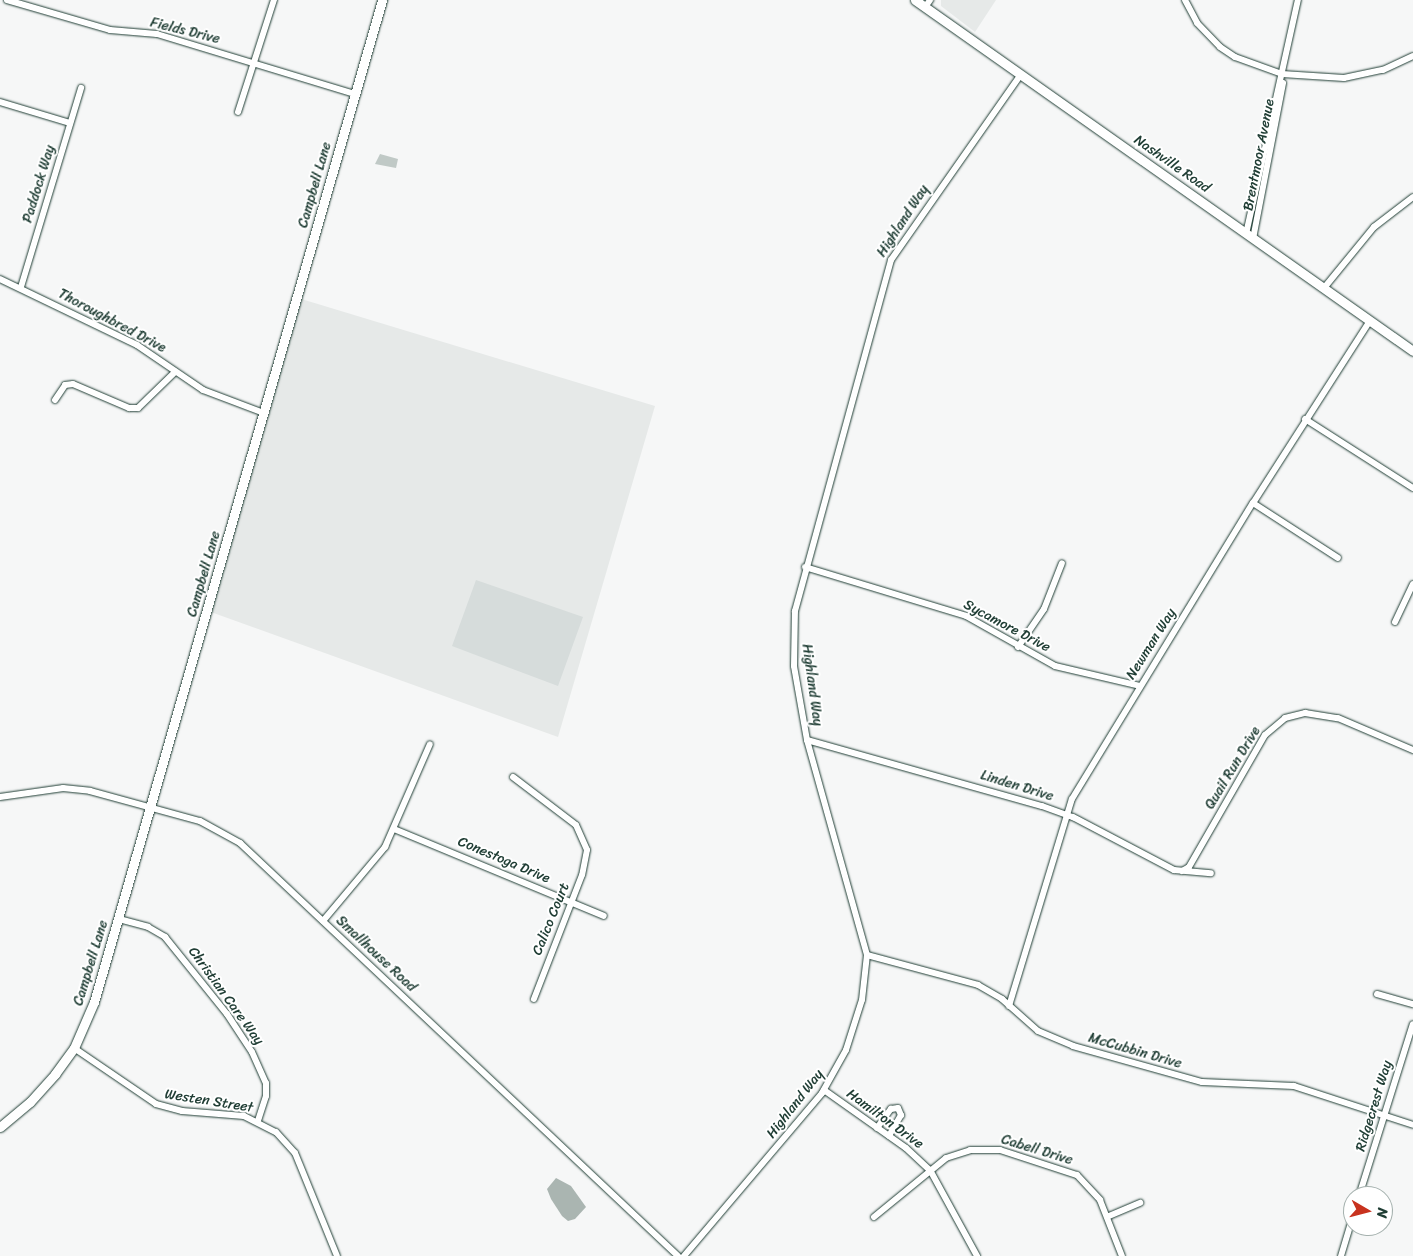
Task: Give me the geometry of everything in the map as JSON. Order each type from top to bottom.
[{"type":"main road","name":"Campbell Lane","points":[[0,1126],[43,1089],[74,1048],[94,1002],[382,0]]},
{"type":"main road","name":"Nashville Road","points":[[915,0],[928,4],[1021,74],[1413,351]]},
{"type":"street","name":"Fields Drive","points":[[7,0],[110,30],[157,34],[255,62],[355,94]]},
{"type":"street","points":[[238,112],[274,0]]},
{"type":"street","points":[[1185,0],[1197,23],[1220,47],[1235,57],[1282,74],[1344,78],[1383,70],[1413,56]]},
{"type":"street","name":"Brentmoor Avenue","points":[[1250,236],[1298,0]]},
{"type":"street","name":"Highland Way","points":[[684,1256],[824,1090],[853,1030],[867,981],[866,955],[807,740],[792,643],[805,567],[891,260],[1021,74]]},
{"type":"street","name":"Paddock Way","points":[[21,287],[81,88]]},
{"type":"street","points":[[0,102],[70,123]]},
{"type":"street","points":[[1324,288],[1374,227],[1413,197]]},
{"type":"street","name":"Thoroughbred Drive","points":[[0,279],[21,287],[137,346],[210,394],[264,413]]},
{"type":"street","name":"Newman Way","points":[[1009,1006],[1066,814],[1140,686],[1305,419],[1370,321]]},
{"type":"street","points":[[55,400],[65,385],[73,384],[129,408],[138,408],[175,372]]},
{"type":"street","points":[[1305,419],[1413,488]]},
{"type":"street","points":[[1253,503],[1338,558]]},
{"type":"street","points":[[1018,647],[1044,609],[1062,563]]},
{"type":"street","name":"Sycamore Drive","points":[[805,567],[959,614],[1018,647],[1065,670],[1140,686]]},
{"type":"street","points":[[1395,622],[1413,584]]},
{"type":"street","name":"Quail Run Drive","points":[[1180,871],[1189,867],[1265,735],[1285,718],[1305,713],[1338,718],[1413,750]]},
{"type":"street","name":"Linden Drive","points":[[807,740],[1066,814],[1180,871],[1211,873]]},
{"type":"street","points":[[323,921],[376,860],[394,829],[430,744]]},
{"type":"street","name":"Calico Court","points":[[513,777],[576,826],[587,848],[582,875],[534,999]]},
{"type":"street","name":"Smallhouse Road","points":[[0,797],[62,788],[151,806],[200,821],[240,844],[678,1256]]},
{"type":"street","name":"Conestoga Drive","points":[[394,829],[604,916]]},
{"type":"street","name":"Christian Care Way","points":[[118,919],[148,927],[165,937],[227,1014],[252,1052],[266,1083],[266,1096],[258,1121]]},
{"type":"street","name":"McCubbin Drive","points":[[866,955],[978,985],[1009,1006],[1045,1035],[1073,1046],[1202,1082],[1294,1086],[1413,1125]]},
{"type":"street","points":[[1377,994],[1413,1004]]},
{"type":"street","name":"Ridgecrest Way","points":[[1362,1186],[1413,1024]]},
{"type":"street","name":"Westen Street","points":[[74,1048],[156,1104],[258,1121],[278,1134],[295,1153],[337,1256]]},
{"type":"street","name":"Hamilton Drive","points":[[824,1090],[889,1136],[930,1170]]},
{"type":"street","points":[[877,1128],[891,1109],[898,1108],[901,1115],[889,1136]]},
{"type":"street","name":"Cabell Drive","points":[[874,1217],[946,1158],[970,1150],[1008,1152],[1077,1175],[1100,1200],[1109,1216],[1122,1256]]},
{"type":"street","points":[[930,1170],[977,1256]]},
{"type":"street","points":[[1109,1216],[1140,1203]]},
{"type":"street","points":[[1340,1256],[1346,1236]]},
{"type":"shaded area","points":[[941,0],[996,0],[975,32],[941,6]]},
{"type":"shaded area","points":[[298,298],[655,406],[558,737],[208,611]]},
{"type":"shaded area","points":[[476,580],[583,617],[558,686],[452,646]]},
{"type":"shaded area","points":[[556,1178],[571,1186],[586,1207],[575,1219],[568,1221],[562,1216],[551,1199],[547,1189]]},
{"type":"building","points":[[380,154],[398,159],[396,168],[375,164]]}]
